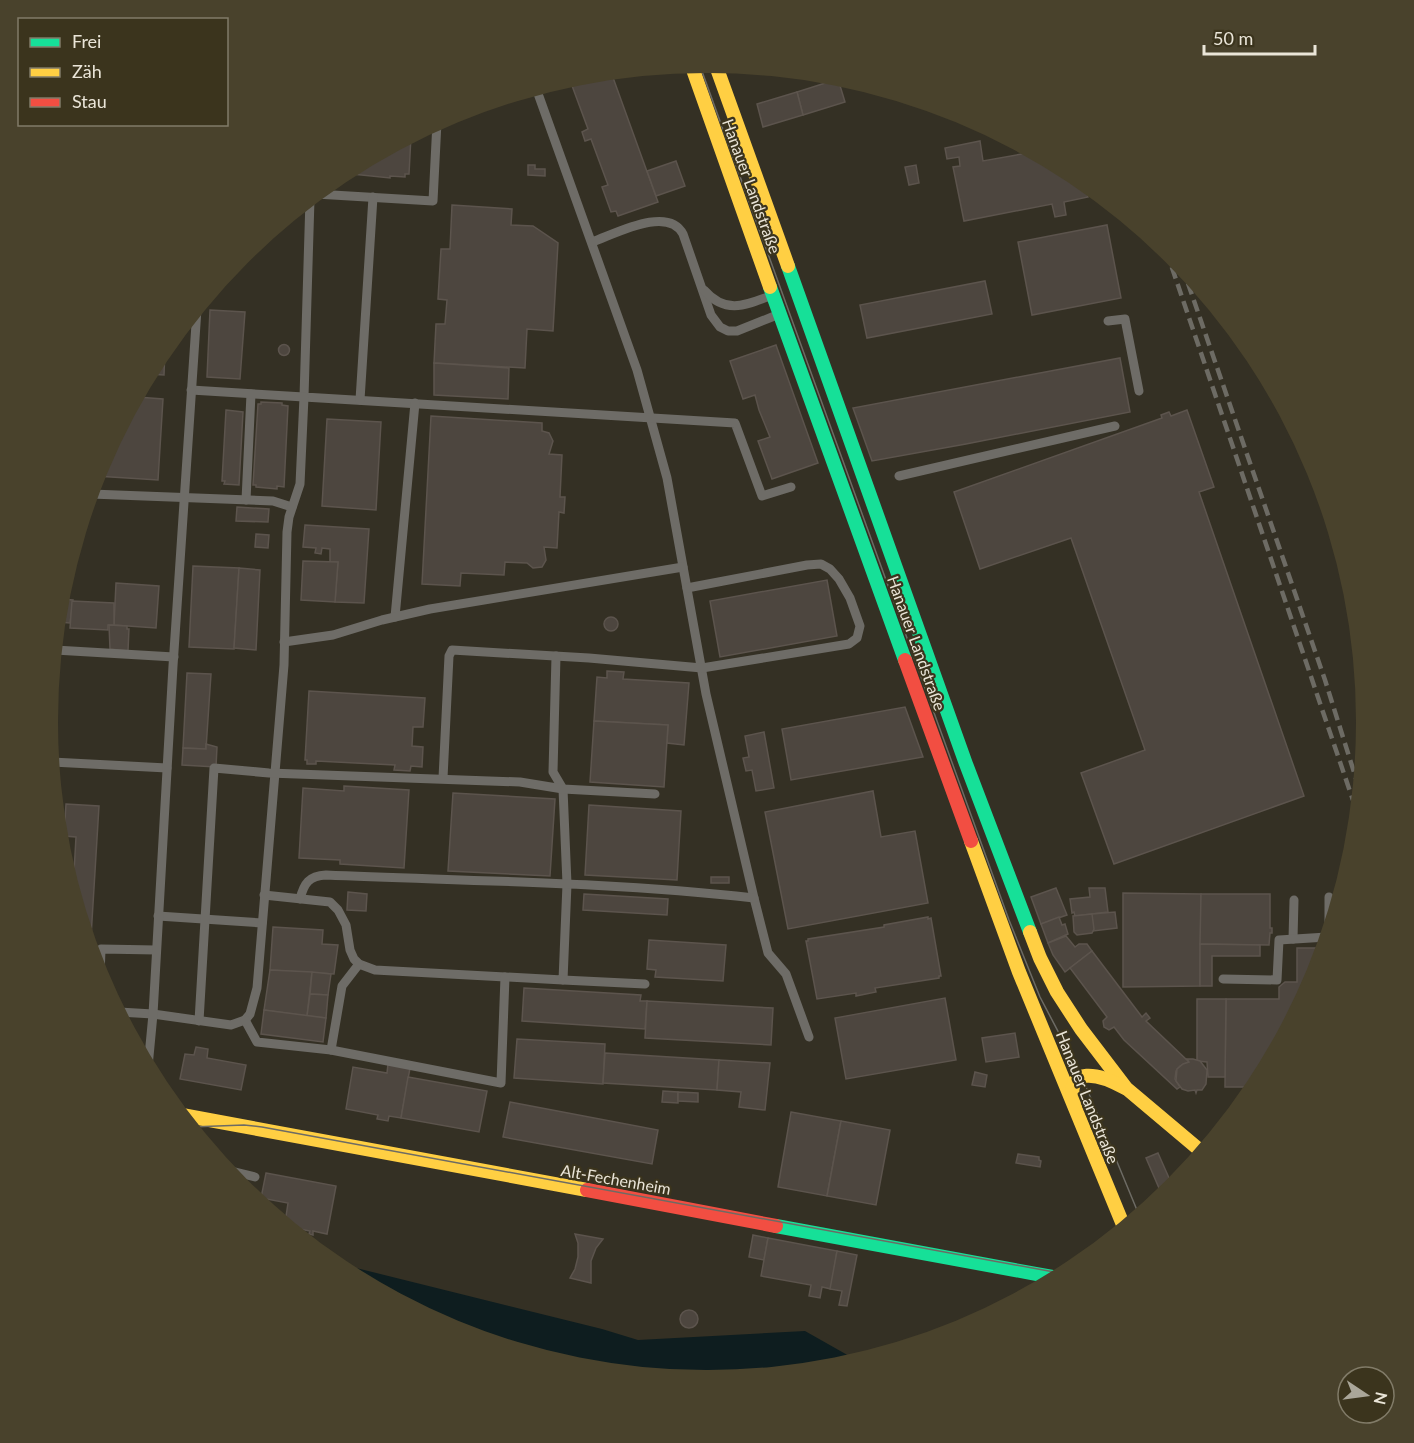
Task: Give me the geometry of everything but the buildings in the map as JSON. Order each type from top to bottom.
[{"type":"main road","name":"Hanauer Landstraße","points":[[694,73],[1019,972],[1076,1109],[1119,1222]]},
{"type":"main road","name":"Hanauer Landstraße","points":[[719,73],[1015,894],[1057,992],[1081,1029],[1126,1088],[1196,1147]]},
{"type":"main road","points":[[1076,1109],[1072,1099],[1072,1088],[1075,1082],[1086,1075],[1102,1076],[1126,1088]]},
{"type":"main road","name":"Alt-Fechenheim","points":[[194,1117],[1045,1274]]},
{"type":"lane","points":[[537,95],[637,370],[667,478],[702,668],[768,953],[786,974],[809,1037]]},
{"type":"lane","points":[[329,195],[432,201],[436,132]]},
{"type":"lane","points":[[360,400],[374,197]]},
{"type":"lane","points":[[127,1013],[231,1025],[245,1020],[254,1004],[284,642],[287,532],[300,484],[310,209]]},
{"type":"lane","points":[[592,242],[653,220],[670,222],[683,234],[715,322],[733,332],[780,315]]},
{"type":"lane","points":[[702,288],[718,303],[728,306],[744,306],[773,295]]},
{"type":"lane","points":[[1108,321],[1125,319],[1139,391]]},
{"type":"lane","points":[[149,1053],[196,323]]},
{"type":"lane","points":[[191,390],[735,423],[762,496],[790,487]]},
{"type":"lane","points":[[246,500],[251,394]]},
{"type":"lane","points":[[395,617],[416,403]]},
{"type":"lane","points":[[899,476],[1115,426]]},
{"type":"lane","points":[[100,494],[273,501],[292,507]]},
{"type":"lane","points":[[443,778],[449,656],[452,650],[702,668],[849,644],[857,638],[860,626],[850,598],[839,579],[830,569],[821,564],[687,588]]},
{"type":"lane","points":[[284,642],[333,635],[395,617],[683,567]]},
{"type":"lane","points":[[63,650],[174,657]]},
{"type":"lane","points":[[556,656],[553,772],[563,789],[567,884],[563,980]]},
{"type":"lane","points":[[60,762],[167,768]]},
{"type":"lane","points":[[199,1021],[214,768],[520,782],[563,789],[655,794]]},
{"type":"lane","points":[[300,899],[308,882],[315,876],[326,875],[567,884],[754,898]]},
{"type":"lane","points":[[264,895],[330,902],[338,909],[346,925],[350,950],[359,964],[375,970],[645,984]]},
{"type":"lane","points":[[1329,897],[1329,903]]},
{"type":"lane","points":[[1293,939],[1294,900]]},
{"type":"lane","points":[[158,916],[262,923]]},
{"type":"lane","points":[[1223,980],[1277,980],[1279,940],[1318,938]]},
{"type":"lane","points":[[102,953],[102,949],[156,950]]},
{"type":"lane","points":[[331,1050],[342,986],[359,964]]},
{"type":"lane","points":[[245,1020],[257,1042],[331,1050],[501,1083],[505,977]]},
{"type":"lane","points":[[242,1174],[255,1177]]},
{"type":"shaded area","points":[[360,1269],[638,1340],[805,1331],[847,1355],[749,1369],[665,1369],[622,1364],[580,1358],[499,1336],[420,1303]]},
{"type":"tram line","points":[[703,73],[1009,920],[1040,997],[1082,1077],[1136,1208]]},
{"type":"tram line","points":[[201,1127],[244,1125],[262,1127],[1050,1271]]},
{"type":"railway","points":[[1173,270],[1351,795]]},
{"type":"railway","points":[[1190,288],[1325,680],[1353,770]]},
{"type":"traffic: fast","points":[[788,266],[966,764],[1030,932]]},
{"type":"traffic: fast","points":[[770,287],[905,660]]},
{"type":"traffic: fast","points":[[776,1226],[1044,1275]]},
{"type":"traffic: slow","points":[[694,73],[770,287]]},
{"type":"traffic: slow","points":[[719,73],[788,266]]},
{"type":"traffic: slow","points":[[971,841],[1019,972],[1121,1220]]},
{"type":"traffic: slow","points":[[1030,932],[1057,992],[1081,1029],[1126,1088],[1196,1147]]},
{"type":"traffic: slow","points":[[1075,1107],[1072,1093],[1074,1083],[1079,1078],[1096,1076],[1125,1088]]},
{"type":"traffic: slow","points":[[194,1117],[587,1190]]},
{"type":"traffic: jam","points":[[905,660],[971,841]]},
{"type":"traffic: jam","points":[[587,1190],[776,1226]]}]
